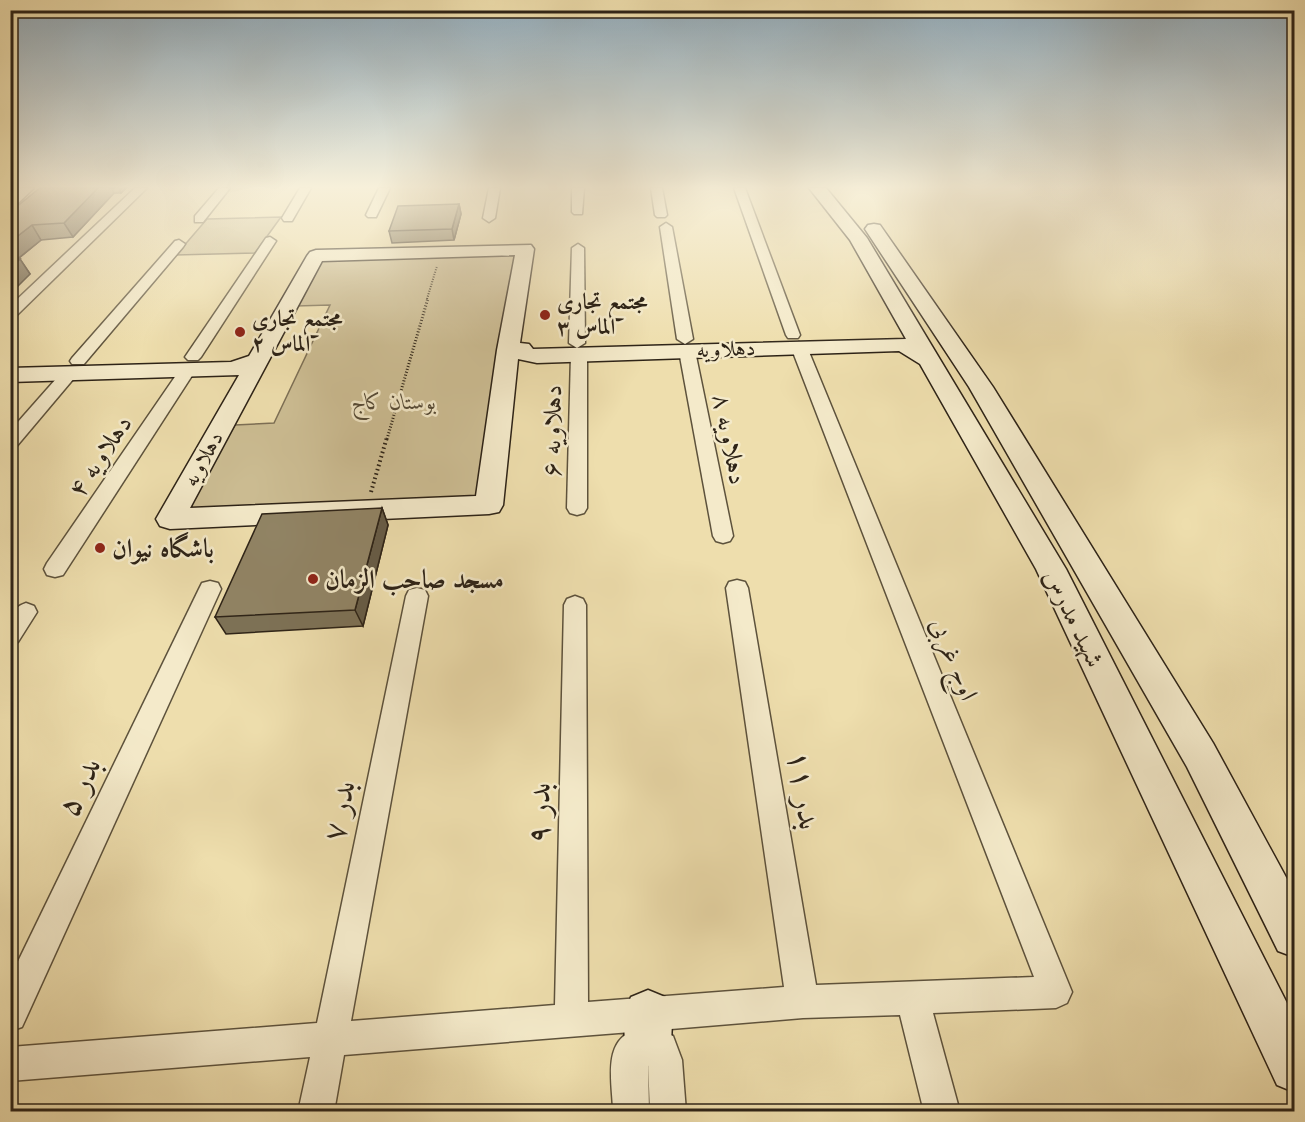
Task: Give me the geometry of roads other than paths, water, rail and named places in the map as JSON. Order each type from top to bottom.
[{"type":"street","points":[[10,314],[88,240]]},
{"type":"street","name":"دهلاویه ۸","points":[[667,240],[723,536]]},
{"type":"street","name":"اوج غربی","points":[[758,240],[796,341],[1056,992],[912,999]]},
{"type":"street","name":"شهید مدرس","points":[[859,240],[1051,569],[1294,1068]]},
{"type":"street","name":"شهید مدرس","points":[[882,240],[981,387],[1200,755],[1294,935]]},
{"type":"street","name":"دهلاویه ۴","points":[[55,569],[270,241]]},
{"type":"street","points":[[10,443],[179,244]]},
{"type":"street","name":"دهلاویه ۶","points":[[577,508],[578,248]]},
{"type":"street","name":"دهلاویه","points":[[525,249],[515,350],[489,505],[170,519],[254,362],[316,256],[525,249]]},
{"type":"street","name":"دهلاویه","points":[[839,340],[893,330],[903,315]]},
{"type":"street","name":"دهلاویه","points":[[515,350],[526,355],[578,349],[839,340],[905,345],[929,360]]},
{"type":"street","points":[[14,369],[190,364],[234,369],[254,362]]},
{"type":"street","name":"بدر ۱۱","points":[[737,588],[804,1002]]},
{"type":"street","name":"بدر ۵","points":[[10,1015],[210,589]]},
{"type":"street","name":"بدر ۷","points":[[316,1112],[417,596]]},
{"type":"street","name":"بدر ۹","points":[[571,1021],[575,605]]},
{"type":"street","points":[[10,635],[27,612]]},
{"type":"street","points":[[10,1064],[571,1021],[648,1028],[804,1002],[912,999],[942,1112]]},
{"type":"street","points":[[631,1112],[629,1054],[638,1046],[648,1028]]},
{"type":"street","points":[[648,1028],[661,1048],[665,1060],[668,1112]]},
{"type":"place","name":"مجتمع تجاری الماس ۳","points":[[545,315]]},
{"type":"place","name":"مجتمع تجاری الماس ۲","points":[[240,332]]},
{"type":"place","name":"باشگاه نیوان","points":[[100,548]]},
{"type":"place","name":"مسجد صاحب الزمان","points":[[313,579]]},
{"type":"park label","name":"بوستان کاج","points":[[394,402]]}]
